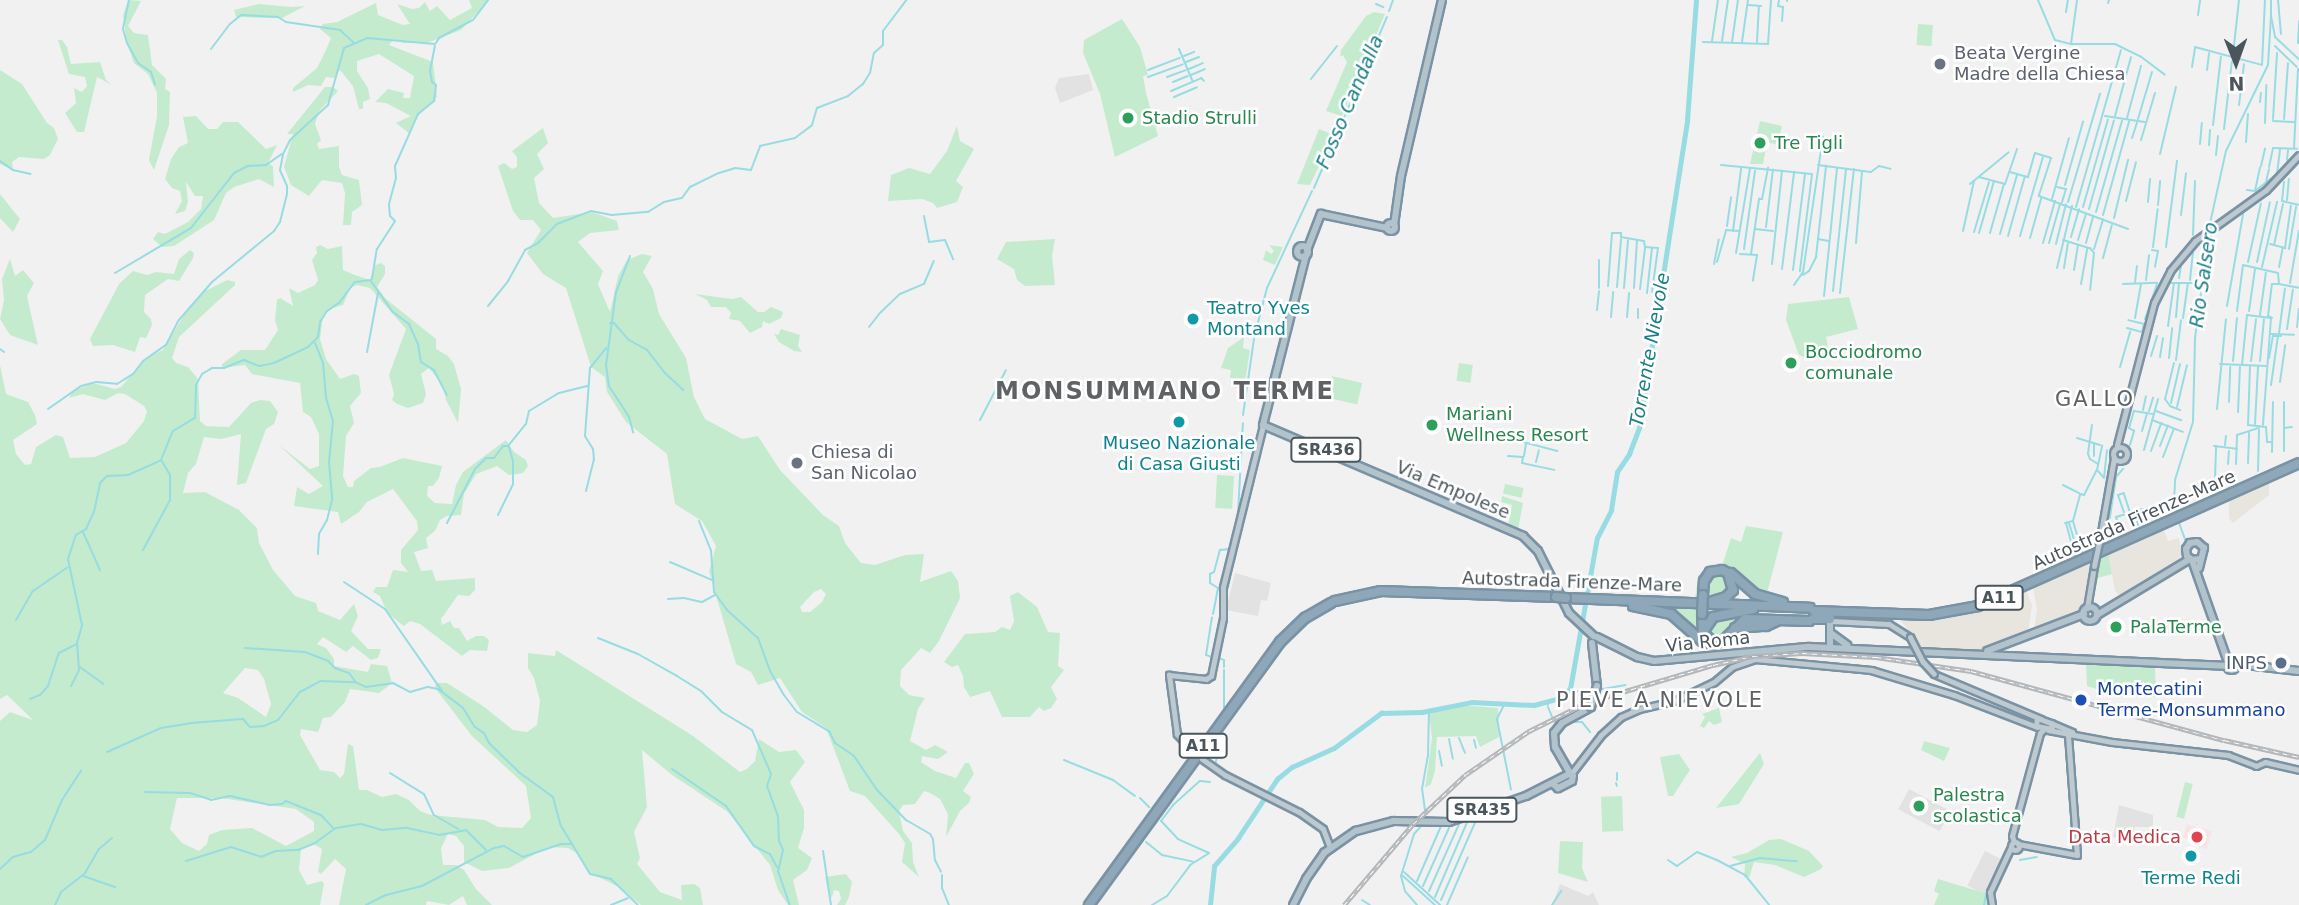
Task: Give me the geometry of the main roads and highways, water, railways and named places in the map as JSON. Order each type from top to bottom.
[{"type":"highway","name":"Autostrada Firenze-Mare","points":[[1091,905],[1280,642],[1305,618],[1334,604],[1360,597],[1389,594],[1567,599],[1812,614],[1837,608],[1928,611],[1968,605],[1993,597],[2299,461]]},
{"type":"highway","name":"Autostrada Firenze-Mare","points":[[1598,601],[1656,601],[1812,614],[1908,615],[1960,611],[1994,600],[2170,519]]},
{"type":"highway","points":[[1710,642],[1702,632],[1701,614],[1704,575],[1713,568],[1722,567],[1759,596],[1830,621]]},
{"type":"highway","points":[[1656,601],[1720,600],[1733,590],[1731,576],[1722,570],[1710,572],[1704,581],[1702,595]]},
{"type":"highway","points":[[1617,603],[1671,614],[1710,642],[1721,642],[1745,619],[1781,620],[1812,614]]},
{"type":"highway","points":[[1710,642],[1705,631],[1709,620],[1724,613],[1760,609]]},
{"type":"highway","points":[[1710,642],[1721,639],[1739,619],[1748,614],[1812,614]]},
{"type":"main road","points":[[1196,754],[1177,734],[1170,675],[1210,677],[1223,618],[1223,587],[1304,268],[1304,252],[1321,214],[1387,225],[1395,215],[1442,0]]},
{"type":"main road","points":[[2116,460],[2125,459],[2120,434],[2154,303],[2170,271],[2204,234],[2272,186],[2299,155]]},
{"type":"main road","name":"Via Empolese","points":[[1263,425],[1523,536],[1538,551],[1567,609],[1592,637]]},
{"type":"main road","points":[[2090,612],[2094,566],[2113,471],[2121,446]]},
{"type":"main road","points":[[1999,651],[2110,606],[2192,558],[2220,638],[2226,664]]},
{"type":"main road","points":[[1812,614],[1826,625],[1838,641],[1847,645]]},
{"type":"main road","points":[[1830,621],[1870,622]]},
{"type":"main road","points":[[1830,621],[1870,622],[1894,626],[1910,637],[1926,667],[1934,674],[2029,713],[2038,724],[2040,733],[2012,835],[2015,846]]},
{"type":"main road","points":[[1830,621],[1830,646]]},
{"type":"main road","points":[[1820,644],[1841,622]]},
{"type":"main road","points":[[1570,774],[1554,744],[1555,731],[1562,723],[1591,707],[1597,689],[1592,637]]},
{"type":"main road","name":"Via Roma","points":[[1592,637],[1637,657],[1661,661],[1820,644],[1979,654],[1999,651]]},
{"type":"main road","name":"Via Roma","points":[[1782,648],[1847,645],[1890,650]]},
{"type":"main road","points":[[1999,651],[2298,670]]},
{"type":"main road","name":"SR435","points":[[1293,905],[1310,871],[1330,847],[1349,835],[1376,825],[1399,821],[1449,822],[1554,786],[1570,774],[1618,719],[1678,699],[1747,661],[1785,660],[1871,670],[1944,691],[2038,724]]},
{"type":"main road","points":[[2038,724],[2052,729],[2051,723]]},
{"type":"main road","points":[[2038,724],[2051,723],[2066,730],[2115,743]]},
{"type":"main road","points":[[2038,724],[2068,735],[2115,743],[2228,755],[2256,766],[2263,761],[2299,769]]},
{"type":"main road","points":[[1992,905],[1990,892],[2008,854],[2015,846],[2031,845],[2077,855],[2068,735]]},
{"type":"main road","points":[[1202,759],[1225,775],[1275,798],[1317,825],[1326,833],[1330,847]]},
{"type":"waterway","points":[[129,0],[123,29],[127,43],[138,63],[151,72],[155,84]]},
{"type":"waterway","points":[[436,43],[439,38],[473,20],[488,0]]},
{"type":"waterway","points":[[488,306],[508,281],[525,250],[538,243],[557,224],[591,211],[612,215],[648,212],[664,202],[682,198],[690,187],[719,173],[735,168],[751,170],[760,146],[795,138],[812,125],[817,108],[848,96],[863,84],[870,73],[874,53],[883,45],[883,31],[906,0]]},
{"type":"waterway","name":"Fosso Candalla","points":[[1389,11],[1393,0]]},
{"type":"waterway","name":"Torrente Nievole","points":[[1210,905],[1214,866],[1238,838],[1277,779],[1292,767],[1334,748],[1381,713],[1422,712],[1472,702],[1534,705],[1557,699],[1570,689],[1597,538],[1611,510],[1617,472],[1629,454],[1639,428],[1687,120],[1696,0]]},
{"type":"waterway","points":[[1712,41],[1718,0]]},
{"type":"waterway","points":[[1722,41],[1728,0]]},
{"type":"waterway","points":[[1732,42],[1738,0]]},
{"type":"waterway","points":[[1742,42],[1748,0]]},
{"type":"waterway","points":[[1703,42],[1768,44],[1771,0]]},
{"type":"waterway","points":[[1779,0],[1778,6],[1783,7],[1782,21]]},
{"type":"waterway","points":[[2038,0],[2055,40],[2071,44],[2115,44],[2140,56],[2165,75]]},
{"type":"waterway","points":[[2066,12],[2068,0]]},
{"type":"waterway","points":[[2071,44],[2077,0]]},
{"type":"waterway","points":[[2198,15],[2200,0]]},
{"type":"waterway","points":[[2233,55],[2239,0]]},
{"type":"waterway","points":[[2192,67],[2195,47],[2262,65],[2265,0]]},
{"type":"waterway","points":[[2271,0],[2275,37],[2299,59]]},
{"type":"waterway","points":[[2278,0],[2281,34]]},
{"type":"waterway","points":[[1376,4],[1383,7]]},
{"type":"waterway","points":[[1749,5],[1761,6]]},
{"type":"waterway","points":[[1757,42],[1759,6]]},
{"type":"waterway","points":[[211,49],[230,24],[241,15],[278,17],[286,22],[340,30],[354,43]]},
{"type":"waterway","name":"Rio Salsero","points":[[2209,228],[2226,151],[2268,65],[2271,16]]},
{"type":"waterway","name":"Fosso Candalla","points":[[1314,188],[1387,17]]},
{"type":"waterway","points":[[2298,43],[2299,21]]},
{"type":"waterway","points":[[48,409],[81,386],[96,382],[117,384],[133,374],[143,361],[166,345],[179,320],[212,282],[274,231],[280,222],[287,193],[280,170],[283,154],[290,140],[328,105],[344,48],[367,38],[435,44]]},
{"type":"waterway","points":[[372,279],[377,249],[395,221],[390,216],[389,204],[396,178],[395,166],[418,114],[434,101],[436,85],[432,82],[430,71],[435,45]]},
{"type":"waterway","points":[[1311,79],[1337,46]]},
{"type":"waterway","points":[[2275,46],[2297,67]]},
{"type":"waterway","points":[[1179,49],[1192,80]]},
{"type":"waterway","points":[[2076,207],[2121,50]]},
{"type":"waterway","points":[[1184,56],[1194,52]]},
{"type":"waterway","points":[[2207,70],[2209,53]]},
{"type":"waterway","points":[[2273,119],[2277,53]]},
{"type":"waterway","points":[[2213,125],[2221,56]]},
{"type":"waterway","points":[[1186,62],[1199,57]]},
{"type":"waterway","points":[[2115,116],[2131,57]]},
{"type":"waterway","points":[[1148,70],[1180,58]]},
{"type":"waterway","points":[[2224,129],[2232,61]]},
{"type":"waterway","points":[[1189,69],[1203,63]]},
{"type":"waterway","points":[[2284,119],[2288,63]]},
{"type":"waterway","points":[[1148,77],[1183,64]]},
{"type":"waterway","points":[[2239,105],[2244,64]]},
{"type":"waterway","points":[[2127,118],[2141,66]]},
{"type":"waterway","points":[[1191,75],[1205,69]]},
{"type":"waterway","points":[[2294,148],[2298,69]]},
{"type":"waterway","points":[[1167,77],[1186,70]]},
{"type":"waterway","points":[[2138,119],[2152,72]]},
{"type":"waterway","points":[[1173,82],[1188,76]]},
{"type":"waterway","points":[[1171,91],[1201,78],[1204,81]]},
{"type":"waterway","points":[[2265,123],[2266,85]]},
{"type":"waterway","points":[[1174,97],[1197,87]]},
{"type":"waterway","points":[[2160,154],[2176,87]]},
{"type":"waterway","points":[[2141,140],[2155,93]]},
{"type":"waterway","points":[[2260,102],[2261,93]]},
{"type":"waterway","points":[[2068,202],[2100,94]]},
{"type":"waterway","points":[[2246,142],[2248,114]]},
{"type":"waterway","points":[[2105,116],[2145,122]]},
{"type":"waterway","points":[[2083,207],[2108,119]]},
{"type":"waterway","points":[[2089,209],[2114,120]]},
{"type":"waterway","points":[[2096,212],[2122,121]]},
{"type":"waterway","points":[[2273,121],[2294,122]]},
{"type":"waterway","points":[[2065,185],[2083,122]]},
{"type":"waterway","points":[[2103,215],[2129,122]]},
{"type":"waterway","points":[[2132,138],[2137,123]]},
{"type":"waterway","points":[[2200,144],[2202,123]]},
{"type":"waterway","points":[[2209,145],[2210,130]]},
{"type":"waterway","points":[[1794,285],[1803,272],[1823,136]]},
{"type":"waterway","points":[[2216,155],[2218,136]]},
{"type":"waterway","points":[[2052,199],[2069,138]]},
{"type":"waterway","points":[[2261,166],[2265,148]]},
{"type":"waterway","points":[[2269,167],[2273,148],[2297,149]]},
{"type":"waterway","points":[[2247,190],[2255,191],[2277,174],[2280,148]]},
{"type":"waterway","points":[[1979,177],[2005,184],[2017,149]]},
{"type":"waterway","points":[[2287,160],[2288,150]]},
{"type":"waterway","points":[[1970,184],[2009,152]]},
{"type":"waterway","points":[[2010,172],[2028,177],[2035,153],[2051,158],[2039,196],[2128,229]]},
{"type":"waterway","points":[[115,273],[191,228],[234,173],[248,166],[266,165],[282,154]]},
{"type":"waterway","points":[[2020,236],[2043,157]]},
{"type":"waterway","points":[[2114,218],[2128,160]]},
{"type":"waterway","points":[[0,161],[13,170],[31,174]]},
{"type":"waterway","points":[[2166,247],[2177,161]]},
{"type":"waterway","points":[[2126,201],[2136,162]]},
{"type":"waterway","points":[[1721,165],[1812,174],[1800,271]]},
{"type":"waterway","points":[[1818,165],[1871,172],[1879,166],[1891,169]]},
{"type":"waterway","points":[[1803,275],[1809,271],[1816,257],[1826,166]]},
{"type":"waterway","points":[[1736,253],[1750,168]]},
{"type":"waterway","points":[[1751,254],[1759,199],[1762,199],[1768,168]]},
{"type":"waterway","points":[[1824,296],[1837,168]]},
{"type":"waterway","points":[[2255,191],[2260,168]]},
{"type":"waterway","points":[[1733,231],[1741,169]]},
{"type":"waterway","points":[[1766,227],[1773,169]]},
{"type":"waterway","points":[[1833,291],[1846,169]]},
{"type":"waterway","points":[[1840,293],[1854,169]]},
{"type":"waterway","points":[[2266,182],[2269,169]]},
{"type":"waterway","points":[[1744,249],[1755,171]]},
{"type":"waterway","points":[[1772,264],[1782,171]]},
{"type":"waterway","points":[[1856,243],[1862,171]]},
{"type":"waterway","points":[[1782,269],[1794,172]]},
{"type":"waterway","points":[[2181,215],[2186,173]]},
{"type":"waterway","points":[[1793,270],[1805,174]]},
{"type":"waterway","points":[[2000,234],[2017,175]]},
{"type":"waterway","points":[[2008,236],[2025,176]]},
{"type":"waterway","points":[[2148,202],[2150,179]]},
{"type":"waterway","points":[[2287,200],[2289,179]]},
{"type":"waterway","points":[[1963,231],[1974,181]]},
{"type":"waterway","points":[[1979,233],[1994,181]]},
{"type":"waterway","points":[[2158,205],[2160,181]]},
{"type":"waterway","points":[[2193,235],[2195,181]]},
{"type":"waterway","points":[[1974,232],[1989,182]]},
{"type":"waterway","points":[[2284,182],[2282,201],[2299,205]]},
{"type":"waterway","points":[[1990,233],[2004,184]]},
{"type":"waterway","points":[[2057,187],[2066,189],[2062,202]]},
{"type":"waterway","name":"Fosso Candalla","points":[[1255,334],[1267,288],[1312,191]]},
{"type":"waterway","points":[[1727,226],[1731,197]]},
{"type":"waterway","points":[[2030,238],[2041,199]]},
{"type":"waterway","points":[[2043,243],[2055,201]]},
{"type":"waterway","points":[[2257,262],[2270,202]]},
{"type":"waterway","points":[[2262,267],[2277,202]]},
{"type":"waterway","points":[[2248,262],[2261,203]]},
{"type":"waterway","points":[[2049,243],[2060,204]]},
{"type":"waterway","points":[[2056,244],[2066,204]]},
{"type":"waterway","points":[[2274,245],[2283,204]]},
{"type":"waterway","points":[[2285,248],[2291,205]]},
{"type":"waterway","points":[[2057,268],[2072,206]]},
{"type":"waterway","points":[[2289,249],[2296,207]]},
{"type":"waterway","points":[[2071,237],[2079,209]]},
{"type":"waterway","points":[[2153,247],[2158,209]]},
{"type":"waterway","points":[[2078,240],[2086,214]]},
{"type":"waterway","points":[[2227,306],[2243,214]]},
{"type":"waterway","points":[[924,216],[929,242],[945,240],[953,259]]},
{"type":"waterway","points":[[2086,243],[2093,217]]},
{"type":"waterway","points":[[2094,249],[2103,219]]},
{"type":"waterway","points":[[2103,258],[2112,225]]},
{"type":"waterway","points":[[1755,229],[1773,231]]},
{"type":"waterway","points":[[1717,262],[1726,230],[1739,231]]},
{"type":"waterway","points":[[2290,283],[2299,231]]},
{"type":"waterway","points":[[1608,286],[1612,233],[1621,233],[1621,237],[1644,241],[1645,247],[1658,248],[1652,292]]},
{"type":"waterway","name":"Rio Salsero","points":[[2177,514],[2174,502],[2175,480],[2193,422],[2195,338],[2209,233]]},
{"type":"waterway","points":[[1617,287],[1621,239]]},
{"type":"waterway","points":[[1714,264],[1719,239]]},
{"type":"waterway","points":[[1818,239],[1829,241]]},
{"type":"waterway","points":[[1624,288],[1628,240]]},
{"type":"waterway","points":[[1634,288],[1637,240]]},
{"type":"waterway","points":[[2063,240],[2090,248],[2094,253],[2090,290]]},
{"type":"waterway","points":[[2064,268],[2068,243]]},
{"type":"waterway","points":[[2270,244],[2285,248]]},
{"type":"waterway","points":[[2074,270],[2078,245]]},
{"type":"waterway","points":[[2279,267],[2283,247]]},
{"type":"waterway","points":[[1640,289],[1645,248]]},
{"type":"waterway","points":[[1647,293],[1652,248]]},
{"type":"waterway","points":[[2081,284],[2087,249]]},
{"type":"waterway","points":[[2152,250],[2158,251],[2155,267]]},
{"type":"waterway","points":[[2190,280],[2193,250]]},
{"type":"waterway","points":[[1740,254],[1757,255],[1753,281]]},
{"type":"waterway","points":[[2146,280],[2149,255]]},
{"type":"waterway","points":[[630,256],[616,292],[606,365],[609,386],[629,417],[633,432]]},
{"type":"waterway","points":[[1599,260],[1599,288]]},
{"type":"waterway","points":[[869,327],[900,294],[924,284],[934,261]]},
{"type":"waterway","points":[[2179,278],[2181,265]]},
{"type":"waterway","points":[[2237,311],[2243,265],[2278,273],[2279,284],[2299,288]]},
{"type":"waterway","points":[[2135,282],[2137,266]]},
{"type":"waterway","points":[[2249,311],[2255,269]]},
{"type":"waterway","points":[[2260,315],[2266,272]]},
{"type":"waterway","points":[[71,686],[79,670],[77,643],[82,625],[68,559],[76,535],[86,529],[94,512],[100,483],[107,476],[128,475],[161,460],[173,431],[195,418],[196,385],[202,374],[212,368],[224,368],[244,360],[259,366],[274,363],[308,347],[318,337],[320,322],[327,311],[339,303],[355,282],[371,280]]},
{"type":"waterway","points":[[371,281],[393,312],[409,324],[418,344],[421,362],[434,370],[447,395]]},
{"type":"waterway","points":[[2123,284],[2157,283]]},
{"type":"waterway","points":[[2170,283],[2198,283]]},
{"type":"waterway","points":[[2168,326],[2174,283]]},
{"type":"waterway","points":[[2176,317],[2179,283]]},
{"type":"waterway","points":[[2183,318],[2188,283]]},
{"type":"waterway","points":[[2145,319],[2157,284]]},
{"type":"waterway","points":[[2272,318],[2268,316],[2272,284],[2278,284]]},
{"type":"waterway","points":[[2135,318],[2141,285]]},
{"type":"waterway","points":[[2279,333],[2285,288]]},
{"type":"waterway","points":[[2287,329],[2293,289]]},
{"type":"waterway","points":[[1597,310],[1599,291]]},
{"type":"waterway","points":[[1611,317],[1613,292]]},
{"type":"waterway","points":[[367,352],[378,293]]},
{"type":"waterway","points":[[1627,317],[1629,293]]},
{"type":"waterway","points":[[1638,309],[1638,318]]},
{"type":"waterway","points":[[2297,327],[2299,309]]},
{"type":"waterway","points":[[2242,365],[2247,315],[2271,318],[2263,425]]},
{"type":"waterway","points":[[2233,361],[2237,318]]},
{"type":"waterway","points":[[2217,409],[2226,319]]},
{"type":"waterway","points":[[2251,361],[2256,319]]},
{"type":"waterway","points":[[2260,361],[2264,319]]},
{"type":"waterway","points":[[2127,328],[2142,332],[2144,324],[2128,320]]},
{"type":"waterway","points":[[2176,360],[2181,320]]},
{"type":"waterway","points":[[610,323],[614,323],[629,340],[647,350],[683,390]]},
{"type":"waterway","points":[[2169,358],[2172,328]]},
{"type":"waterway","points":[[2120,367],[2130,331]]},
{"type":"waterway","points":[[2271,334],[2294,335]]},
{"type":"waterway","points":[[2151,356],[2157,336]]},
{"type":"waterway","points":[[2269,358],[2273,336],[2281,336]]},
{"type":"waterway","points":[[2271,385],[2278,336]]},
{"type":"waterway","points":[[2160,357],[2163,338]]},
{"type":"waterway","name":"Fosso Candalla","points":[[1243,415],[1254,339]]},
{"type":"waterway","points":[[315,343],[323,363],[326,398],[333,421],[329,462],[332,500],[327,520],[319,534],[318,554]]},
{"type":"waterway","points":[[2280,382],[2285,345]]},
{"type":"waterway","points":[[586,491],[594,460],[593,449],[585,436],[590,368],[606,348]]},
{"type":"waterway","points":[[0,349],[4,352]]},
{"type":"waterway","points":[[2174,363],[2165,399],[2170,406],[2180,410]]},
{"type":"waterway","points":[[2171,403],[2180,364]]},
{"type":"waterway","points":[[2220,364],[2266,366]]},
{"type":"waterway","points":[[2177,407],[2187,365]]},
{"type":"waterway","points":[[2250,366],[2248,425],[2266,427],[2267,442],[2271,442]]},
{"type":"waterway","points":[[2255,424],[2258,366]]},
{"type":"waterway","points":[[2229,402],[2230,367]]},
{"type":"waterway","points":[[2238,412],[2240,367]]},
{"type":"waterway","points":[[980,420],[1006,370]]},
{"type":"waterway","points":[[447,523],[475,469],[486,458],[494,458],[503,446],[508,446],[526,424],[529,411],[559,393],[588,386]]},
{"type":"waterway","points":[[2143,410],[2146,396]]},
{"type":"waterway","points":[[2149,411],[2153,398]]},
{"type":"waterway","points":[[2144,450],[2158,399]]},
{"type":"waterway","points":[[2272,452],[2273,402]]},
{"type":"waterway","points":[[2284,402],[2284,451]]},
{"type":"waterway","points":[[2130,445],[2134,431],[2129,428],[2134,411],[2154,414]]},
{"type":"waterway","points":[[2156,411],[2181,420]]},
{"type":"waterway","points":[[2142,431],[2147,413]]},
{"type":"waterway","points":[[2152,420],[2183,432]]},
{"type":"waterway","name":"Fosso Candalla","points":[[1238,514],[1243,423]]},
{"type":"waterway","points":[[2151,451],[2161,423]]},
{"type":"waterway","points":[[2092,425],[2088,454],[2090,459],[2098,464]]},
{"type":"waterway","points":[[2160,446],[2168,425]]},
{"type":"waterway","points":[[2284,428],[2292,427]]},
{"type":"waterway","points":[[2236,464],[2237,435],[2259,428]]},
{"type":"waterway","points":[[2163,457],[2174,429]]},
{"type":"waterway","points":[[2258,471],[2259,430]]},
{"type":"waterway","points":[[2248,463],[2249,433]]},
{"type":"waterway","points":[[2225,445],[2226,436]]},
{"type":"waterway","points":[[2077,438],[2100,445]]},
{"type":"waterway","points":[[1512,439],[1557,451]]},
{"type":"waterway","points":[[1524,456],[1526,443]]},
{"type":"waterway","points":[[2094,443],[2094,456]]},
{"type":"waterway","points":[[2073,521],[2080,494],[2084,495],[2097,470],[2102,446]]},
{"type":"waterway","points":[[2214,446],[2237,449]]},
{"type":"waterway","points":[[2215,478],[2216,446]]},
{"type":"waterway","points":[[498,515],[513,484],[513,461],[509,447]]},
{"type":"waterway","points":[[1536,462],[1539,450]]},
{"type":"waterway","points":[[2098,471],[2104,478],[2107,450]]},
{"type":"waterway","points":[[2228,464],[2229,451]]},
{"type":"waterway","points":[[1508,456],[1523,457],[1522,463],[1554,470]]},
{"type":"waterway","points":[[143,550],[170,500],[170,475],[162,461]]},
{"type":"waterway","points":[[2114,537],[2109,523],[2116,477],[2123,469]]},
{"type":"waterway","points":[[2063,485],[2079,493]]},
{"type":"waterway","points":[[2124,493],[2118,495],[2124,512]]},
{"type":"waterway","points":[[2124,494],[2130,512]]},
{"type":"waterway","points":[[2122,533],[2116,517],[2142,509]]},
{"type":"waterway","points":[[2144,509],[2147,521]]},
{"type":"waterway","points":[[2139,510],[2142,523]]},
{"type":"waterway","points":[[2135,512],[2138,525]]},
{"type":"waterway","points":[[2130,514],[2134,527]]},
{"type":"waterway","name":"Rio Salsero","points":[[2178,520],[2186,542]]},
{"type":"waterway","points":[[699,521],[711,550],[714,592],[727,610],[758,638],[770,671],[784,695],[797,712],[829,731],[835,743],[854,756],[877,790],[906,820],[930,834],[935,860],[941,872]]},
{"type":"waterway","points":[[2065,523],[2073,521],[2082,553]]},
{"type":"waterway","points":[[2066,523],[2075,556]]},
{"type":"waterway","points":[[2069,523],[2074,539]]},
{"type":"waterway","name":"Fosso Candalla","points":[[1213,614],[1218,588],[1210,583],[1210,574],[1214,572],[1220,550],[1230,549],[1234,531]]},
{"type":"waterway","points":[[83,532],[100,570]]},
{"type":"waterway","points":[[670,562],[712,580]]},
{"type":"waterway","points":[[16,620],[33,591],[68,567]]},
{"type":"waterway","points":[[344,582],[385,609],[442,691]]},
{"type":"waterway","points":[[668,599],[684,598],[702,602],[715,595]]},
{"type":"waterway","name":"Fosso Candalla","points":[[1212,617],[1206,655],[1212,657]]},
{"type":"waterway","points":[[598,638],[638,654],[677,676],[701,691],[722,712],[752,730],[771,774],[767,786],[778,816],[779,841],[783,850],[778,871],[790,905]]},
{"type":"waterway","points":[[30,699],[40,695],[48,686],[59,653],[77,644]]},
{"type":"waterway","points":[[245,648],[305,652],[349,673],[355,681]]},
{"type":"waterway","points":[[1938,656],[1953,657]]},
{"type":"waterway","name":"Fosso Candalla","points":[[1218,658],[1224,660],[1224,667]]},
{"type":"waterway","points":[[80,667],[103,684]]},
{"type":"waterway","name":"Fosso Candalla","points":[[1224,670],[1224,708]]},
{"type":"waterway","points":[[107,752],[161,728],[191,723],[243,719],[250,727],[264,726],[278,720],[300,692],[321,681],[355,682],[366,687],[393,683],[410,692],[428,687],[438,689],[463,708],[489,743],[520,773],[553,797],[560,824],[590,874],[611,879],[638,905]]},
{"type":"waterway","points":[[1597,690],[1626,685]]},
{"type":"waterway","points":[[1568,691],[1592,691]]},
{"type":"waterway","points":[[1599,704],[1607,698]]},
{"type":"waterway","points":[[1504,705],[1497,719],[1511,790]]},
{"type":"waterway","points":[[1548,707],[1552,717]]},
{"type":"waterway","points":[[1425,810],[1422,789],[1428,756],[1429,710]]},
{"type":"waterway","points":[[1554,721],[1557,724]]},
{"type":"waterway","points":[[1563,727],[1573,722],[1582,722],[1590,732]]},
{"type":"waterway","name":"Fosso Candalla","points":[[1215,765],[1223,733]]},
{"type":"waterway","points":[[1459,738],[1465,753]]},
{"type":"waterway","points":[[1449,739],[1453,759]]},
{"type":"waterway","points":[[1474,740],[1476,748]]},
{"type":"waterway","points":[[1439,751],[1442,766]]},
{"type":"waterway","points":[[1064,760],[1113,780],[1135,796]]},
{"type":"waterway","points":[[672,769],[726,806],[754,846],[770,854],[777,867]]},
{"type":"waterway","points":[[0,869],[13,857],[31,852],[45,840],[62,800],[81,771]]},
{"type":"waterway","points":[[390,773],[424,794],[434,815],[458,829]]},
{"type":"waterway","points":[[1617,773],[1617,780]]},
{"type":"waterway","points":[[1152,905],[1167,896],[1190,865],[1209,853],[1178,839],[1161,821],[1173,805],[1200,781],[1210,782]]},
{"type":"waterway","points":[[145,792],[190,793],[211,800],[230,796],[270,805],[286,801],[321,815],[334,829]]},
{"type":"waterway","points":[[1140,798],[1149,807]]},
{"type":"waterway","points":[[1441,900],[1477,818]]},
{"type":"waterway","points":[[1435,897],[1468,820]]},
{"type":"waterway","points":[[1429,891],[1460,822]]},
{"type":"waterway","points":[[1417,905],[1405,891],[1401,876],[1414,834],[1424,823]]},
{"type":"waterway","points":[[186,861],[231,847],[261,857],[276,851],[298,850],[315,843],[336,828],[361,824],[382,830],[407,828],[439,835],[466,830],[486,850]]},
{"type":"waterway","points":[[1417,881],[1441,826]]},
{"type":"waterway","points":[[1423,886],[1449,828]]},
{"type":"waterway","points":[[55,905],[61,892],[85,873],[99,849],[112,838]]},
{"type":"waterway","points":[[1146,842],[1162,855],[1194,862]]},
{"type":"waterway","points":[[366,905],[386,895],[422,886],[494,848],[504,846],[523,857],[561,844],[572,844]]},
{"type":"waterway","points":[[823,851],[831,905]]},
{"type":"waterway","points":[[1668,860],[1677,866],[1697,852],[1717,860],[1745,875],[1769,905]]},
{"type":"waterway","points":[[1447,905],[1468,857]]},
{"type":"waterway","points":[[2020,860],[2037,857]]},
{"type":"waterway","points":[[1730,866],[1759,858],[1797,861]]},
{"type":"waterway","points":[[1404,872],[1440,905]]},
{"type":"waterway","points":[[942,875],[942,888],[949,905]]},
{"type":"waterway","points":[[83,876],[115,887]]},
{"type":"waterway","points":[[1403,876],[1435,905]]},
{"type":"waterway","points":[[1552,905],[1561,891]]},
{"type":"waterway","points":[[1984,905],[1987,891]]},
{"type":"waterway","points":[[611,905],[628,898]]},
{"type":"waterway","points":[[1362,900],[1370,905]]},
{"type":"railway","points":[[1602,698],[1753,656],[1802,653],[1876,657],[1971,671],[2224,740],[2299,757]]},
{"type":"railway","points":[[1344,905],[1413,824],[1465,775],[1529,731],[1588,702]]},
{"type":"place","name":"Beata Vergine Madre della Chiesa","points":[[1940,64]]},
{"type":"place","name":"Stadio Strulli","points":[[1128,118]]},
{"type":"place","name":"Tre Tigli","points":[[1760,143]]},
{"type":"place","name":"Teatro Yves Montand","points":[[1193,319]]},
{"type":"place","name":"Bocciodromo comunale","points":[[1791,363]]},
{"type":"place","name":"Museo Nazionale di Casa Giusti","points":[[1179,422]]},
{"type":"place","name":"Mariani Wellness Resort","points":[[1432,425]]},
{"type":"place","name":"Chiesa di San Nicolao","points":[[797,463]]},
{"type":"place","name":"PalaTerme","points":[[2116,627]]},
{"type":"place","name":"INPS","points":[[2281,663]]},
{"type":"place","name":"Montecatini Terme-Monsummano","points":[[2081,700]]},
{"type":"place","name":"Palestra scolastica","points":[[1919,806]]},
{"type":"place","name":"Data Medica","points":[[2197,837]]},
{"type":"place","name":"Terme Redi","points":[[2191,856]]},
{"type":"district","name":"MONSUMMANO TERME","points":[[1165,392]]},
{"type":"district","name":"GALLO","points":[[2095,399]]},
{"type":"district","name":"PIEVE A NIEVOLE","points":[[1660,700]]}]
